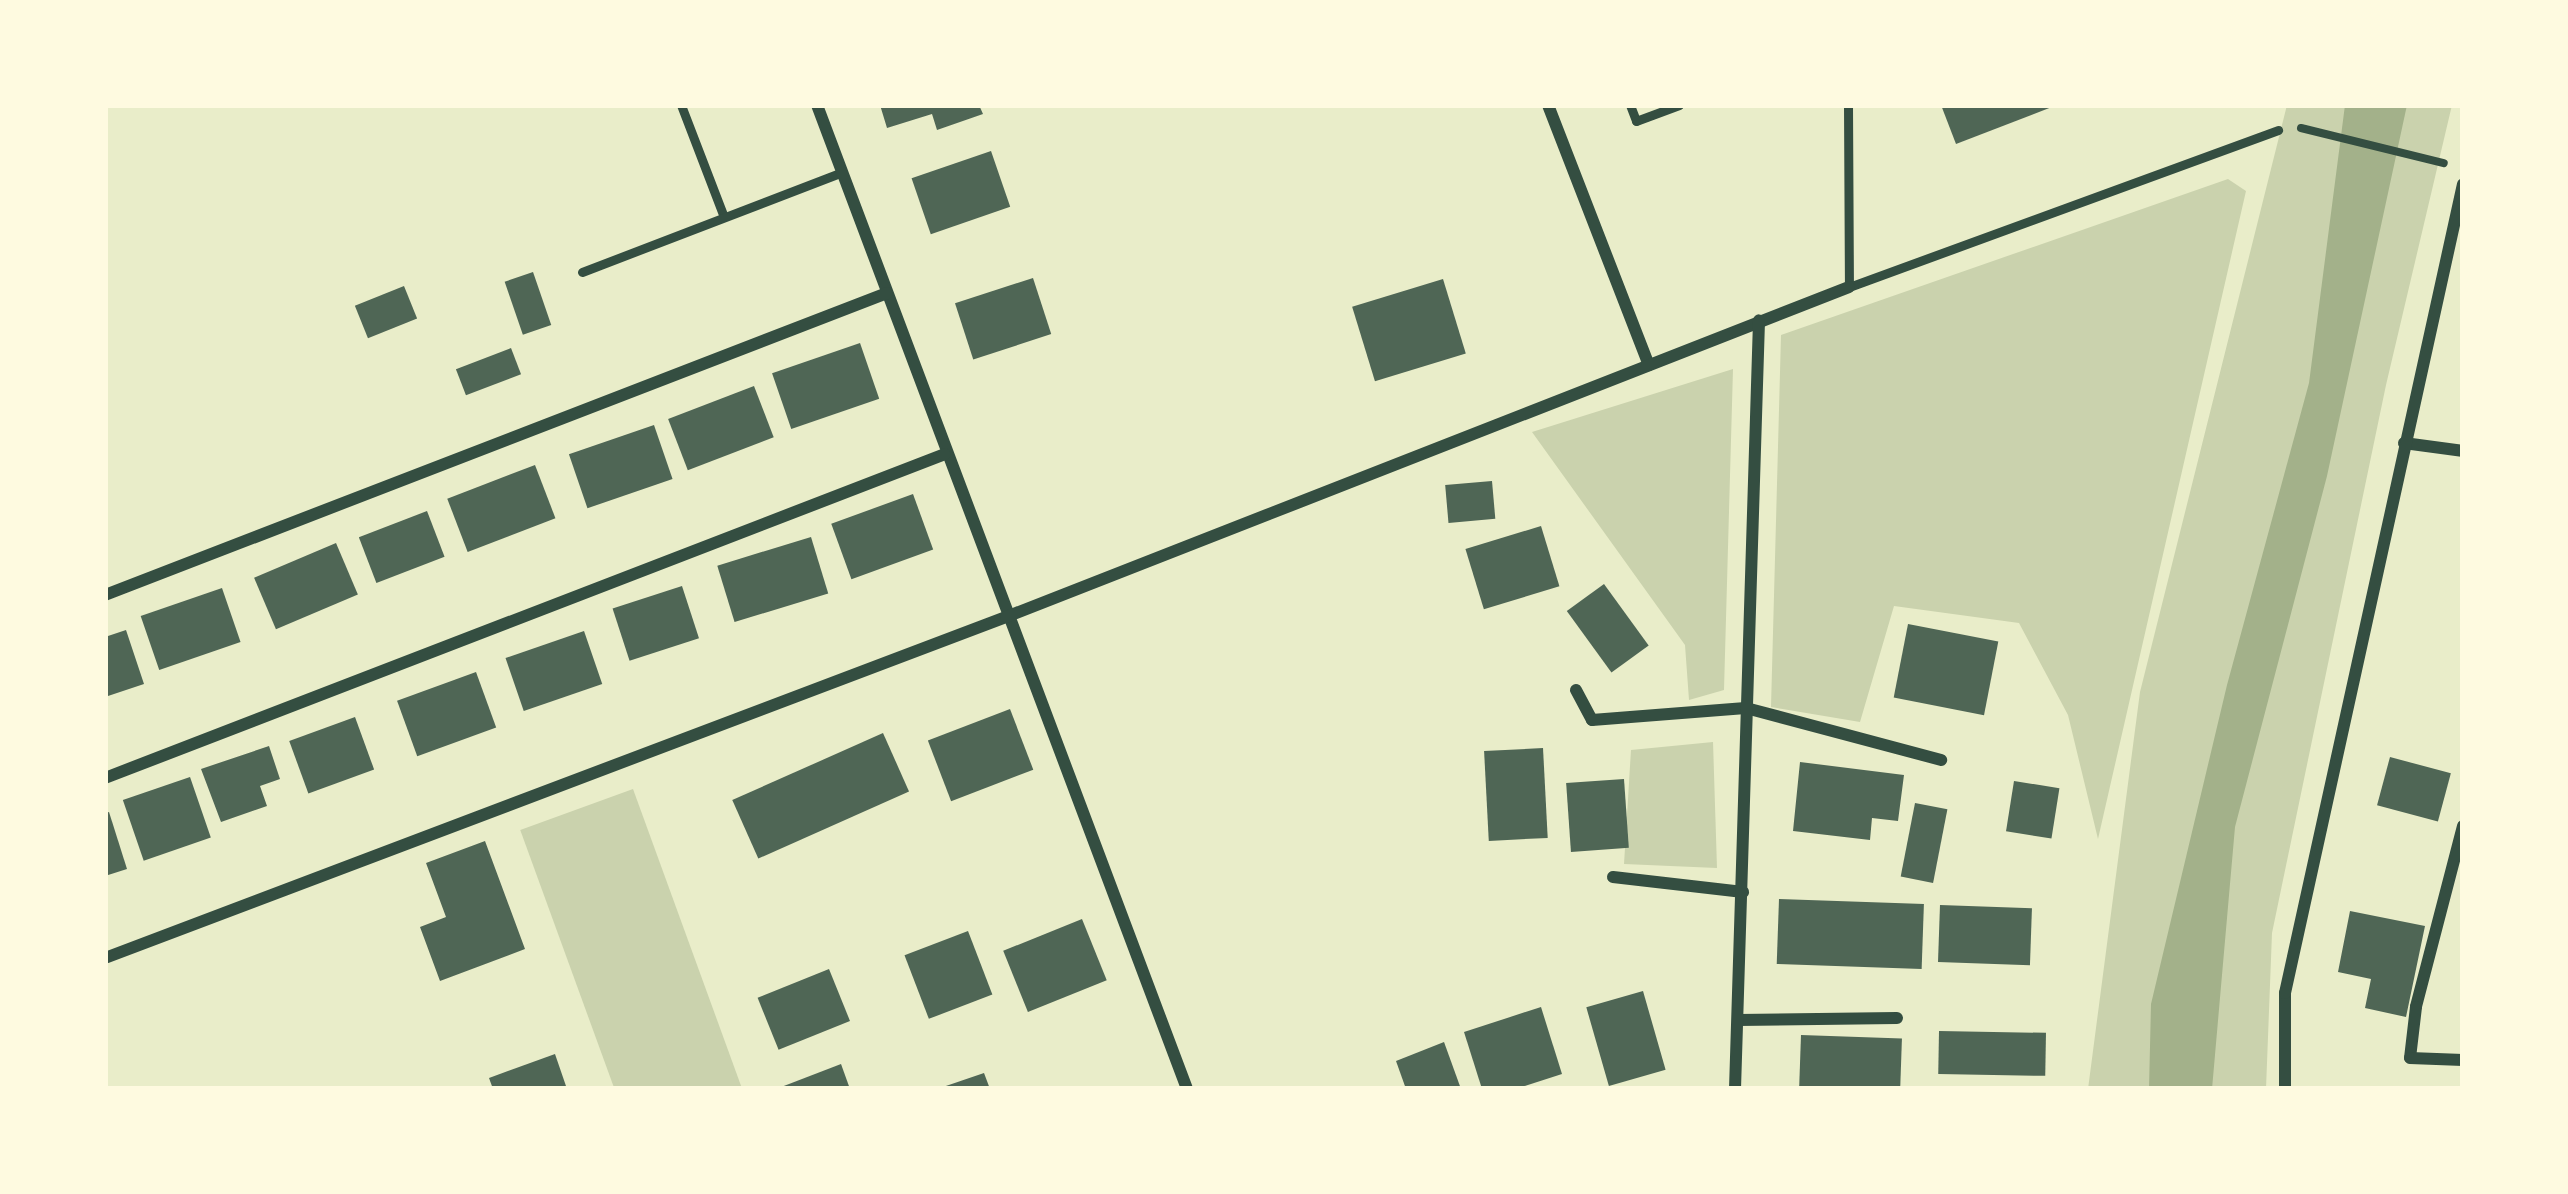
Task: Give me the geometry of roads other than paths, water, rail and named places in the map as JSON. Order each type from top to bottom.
[{"type":"street","points":[[817,105],[1187,1089]]},
{"type":"street","points":[[1548,105],[1649,365]]},
{"type":"street","points":[[2285,1089],[2285,993],[2404,443],[2457,239],[2463,184]]},
{"type":"street","points":[[105,958],[1006,616],[1849,287]]},
{"type":"street","points":[[105,595],[887,293]]},
{"type":"street","points":[[1735,1089],[1759,320]]},
{"type":"street","points":[[2404,443],[2463,451]]},
{"type":"street","points":[[105,778],[945,454]]},
{"type":"street","points":[[1576,690],[1592,720],[1746,708],[1941,760]]},
{"type":"street","points":[[2463,826],[2416,1007],[2410,1058],[2463,1060]]},
{"type":"street","points":[[1613,877],[1743,892]]},
{"type":"street","points":[[1738,1020],[1898,1018]]},
{"type":"lane","points":[[681,105],[724,217]]},
{"type":"lane","points":[[1630,105],[1636,121],[1679,105]]},
{"type":"lane","points":[[1848,105],[1849,287],[2278,130]]},
{"type":"lane","points":[[582,272],[842,172]]}]
